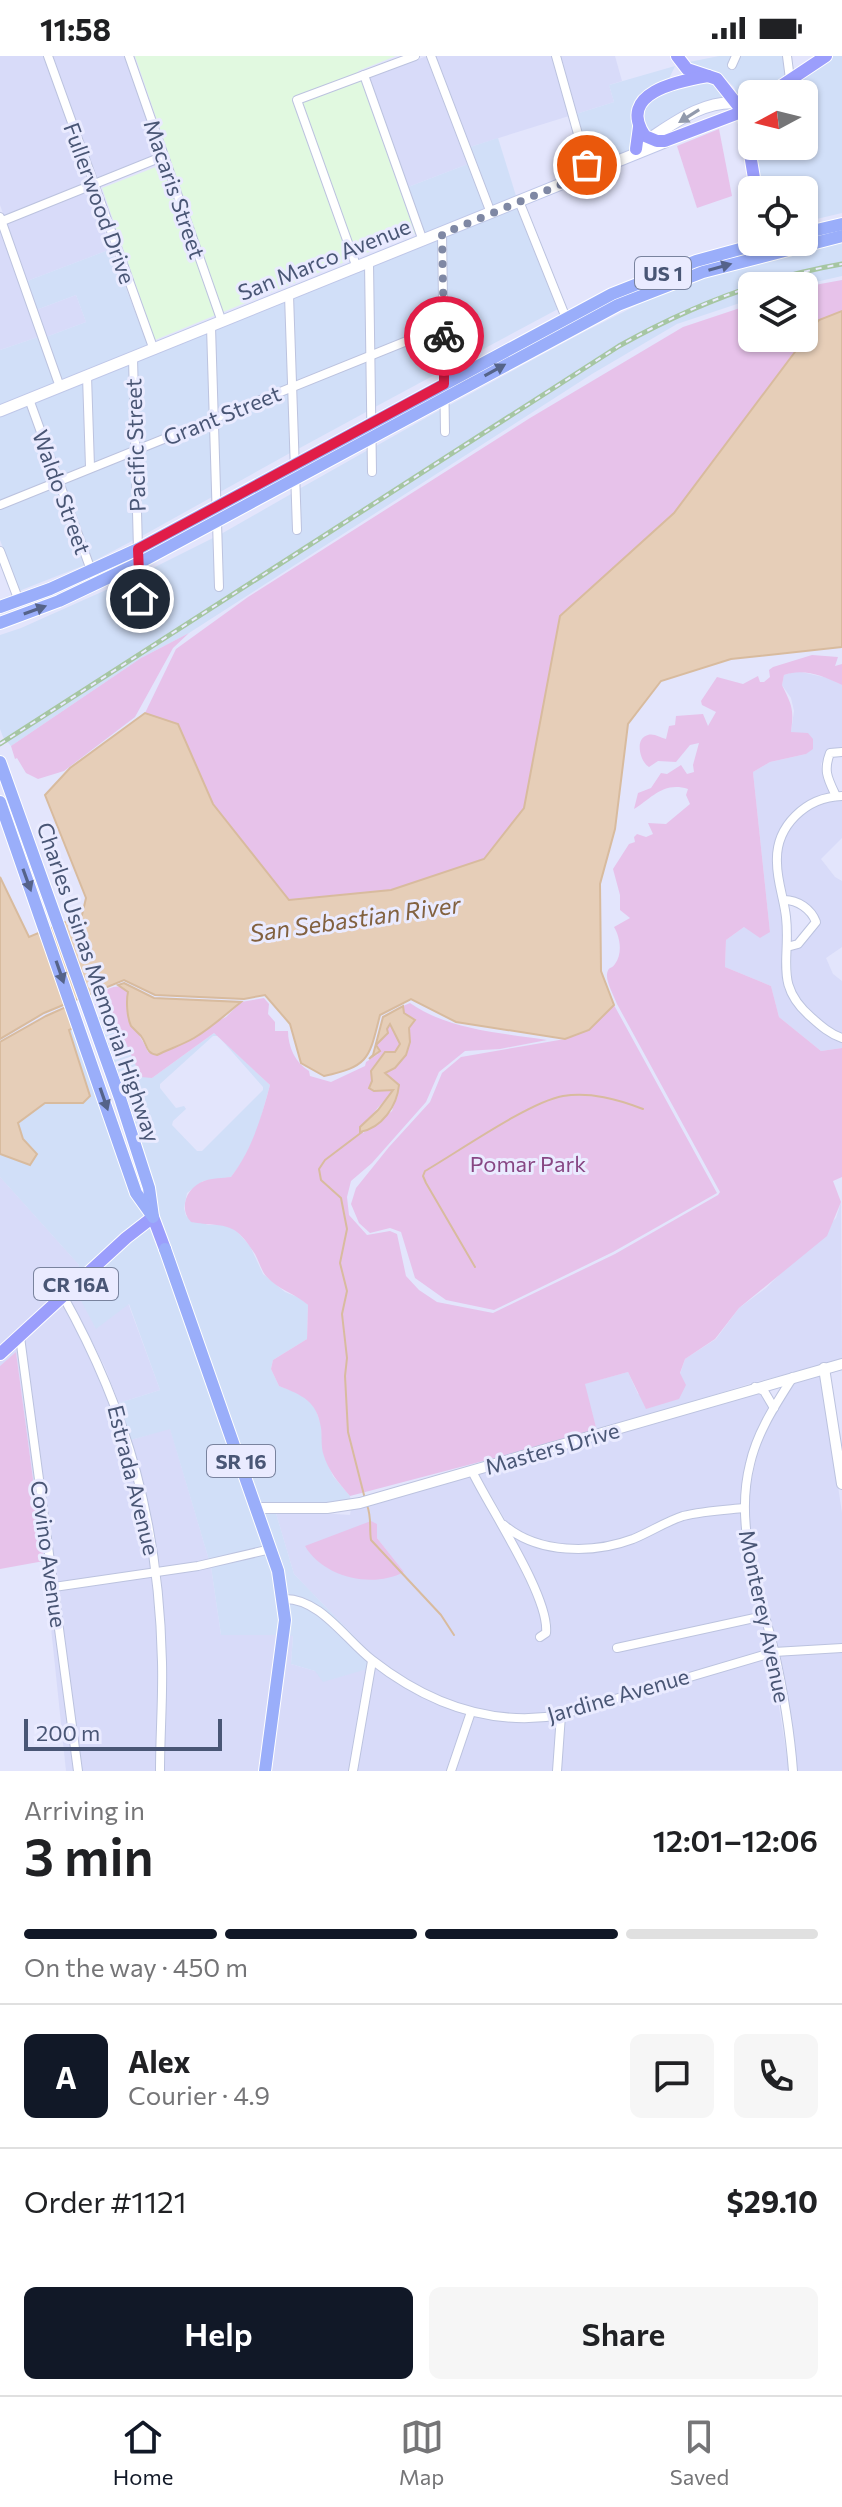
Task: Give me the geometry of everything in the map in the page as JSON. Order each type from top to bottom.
[{"type":"highway","points":[[818,230],[842,224]]},
{"type":"highway","name":"US 1","points":[[818,239],[842,236]]},
{"type":"highway","name":"US 1","points":[[0,607],[92,571],[295,479],[444,384],[568,323],[654,276],[696,261],[738,251]]},
{"type":"highway","name":"US 1","points":[[0,623],[139,563],[294,465],[444,398],[568,323]]},
{"type":"highway","name":"Charles Usinas Memorial Highway","points":[[0,762],[79,1025],[136,1193],[153,1217]]},
{"type":"highway","name":"Charles Usinas Memorial Highway","points":[[0,802],[93,1021],[144,1173],[153,1217]]},
{"type":"highway","name":"Charles Usinas Memorial Highway","points":[[165,1249],[272,1549],[283,1599],[285,1620],[265,1771]]},
{"type":"main road","points":[[676,56],[687,69],[717,79],[738,100]]},
{"type":"main road","points":[[670,86],[678,74],[676,56]]},
{"type":"main road","points":[[790,79],[826,56]]},
{"type":"main road","points":[[634,152],[639,127],[639,103],[649,94],[708,76]]},
{"type":"main road","points":[[634,152],[705,106],[738,103]]},
{"type":"main road","points":[[716,121],[727,109],[738,104]]},
{"type":"main road","name":"San Marco Avenue","points":[[0,411],[716,121]]},
{"type":"main road","points":[[716,121],[734,123],[738,130]]},
{"type":"main road","points":[[639,127],[650,139],[665,141]]},
{"type":"main road","name":"Charles Usinas Memorial Highway","points":[[153,1217],[165,1249]]},
{"type":"main road","name":"CR 16A","points":[[0,1354],[153,1217]]},
{"type":"street","name":"Fullerwood Drive","points":[[48,56],[154,350]]},
{"type":"street","name":"Macaris Street","points":[[129,56],[164,156],[216,324],[219,587]]},
{"type":"street","points":[[357,268],[297,100],[415,56]]},
{"type":"street","points":[[431,56],[491,213]]},
{"type":"street","points":[[556,56],[589,173]]},
{"type":"street","points":[[787,56],[790,79]]},
{"type":"street","points":[[364,75],[423,241]]},
{"type":"street","points":[[60,387],[0,220],[164,156]]},
{"type":"street","points":[[519,201],[568,323]]},
{"type":"street","points":[[442,234],[445,432]]},
{"type":"street","points":[[369,263],[372,472]]},
{"type":"street","points":[[289,295],[297,530]]},
{"type":"street","name":"Grant Street","points":[[0,505],[444,326]]},
{"type":"street","name":"Pacific Street","points":[[133,358],[140,627]]},
{"type":"street","points":[[87,376],[90,467]]},
{"type":"street","name":"Waldo Street","points":[[29,399],[96,584]]},
{"type":"street","points":[[0,551],[19,601]]},
{"type":"street","points":[[842,752],[830,753],[825,765],[826,776],[839,796],[806,806],[785,828],[777,857],[784,900],[788,988],[793,999],[828,1032],[842,1038]]},
{"type":"street","points":[[784,900],[798,902],[814,915],[816,922],[798,944],[787,947]]},
{"type":"street","name":"Estrada Avenue","points":[[63,1296],[100,1366],[120,1417],[140,1483],[156,1572],[162,1663],[160,1771]]},
{"type":"street","name":"Covino Avenue","points":[[20,1337],[78,1771]]},
{"type":"street","name":"Masters Drive","points":[[258,1508],[327,1508],[366,1502],[754,1387],[842,1364]]},
{"type":"street","points":[[824,1368],[842,1484]]},
{"type":"street","name":"Monterey Avenue","points":[[793,1376],[762,1429],[750,1463],[744,1508],[752,1568],[784,1700],[793,1771]]},
{"type":"street","points":[[754,1387],[764,1391],[774,1408]]},
{"type":"street","points":[[472,1471],[504,1525],[547,1624],[543,1635]]},
{"type":"street","points":[[504,1525],[516,1534],[535,1541],[582,1550],[622,1543],[683,1517],[744,1508]]},
{"type":"street","points":[[54,1587],[198,1566],[272,1549]]},
{"type":"street","name":"Jardine Avenue","points":[[283,1599],[294,1599],[315,1609],[372,1661],[419,1692],[471,1712],[515,1719],[561,1715],[774,1652],[842,1648]]},
{"type":"street","points":[[617,1648],[764,1616]]},
{"type":"street","points":[[353,1771],[372,1661]]},
{"type":"street","points":[[451,1771],[471,1712]]},
{"type":"street","points":[[557,1771],[561,1715]]},
{"type":"shaded area","points":[[0,56],[44,56],[88,182],[4,216],[0,205]]},
{"type":"shaded area","points":[[52,56],[125,56],[159,154],[95,179]]},
{"type":"shaded area","points":[[135,56],[396,56],[358,71],[415,233],[155,340],[102,188],[171,161]]},
{"type":"shaded area","points":[[427,56],[468,164],[408,187],[369,77]]},
{"type":"shaded area","points":[[435,56],[552,56],[569,116],[470,147]]},
{"type":"shaded area","points":[[560,56],[615,56],[622,81],[609,85],[614,102],[576,114]]},
{"type":"shaded area","points":[[732,56],[727,67],[734,70],[739,56],[783,56],[786,78],[738,80],[738,96],[723,76],[684,63]]},
{"type":"shaded area","points":[[832,56],[842,56],[842,213],[818,219],[818,176],[758,176],[755,160],[818,160],[818,80],[795,80]]},
{"type":"shaded area","points":[[675,66],[668,81],[640,96],[636,102],[629,153],[592,168],[576,114],[614,102],[609,85]]},
{"type":"shaded area","points":[[710,78],[727,97],[697,105],[647,133],[641,109],[652,96]]},
{"type":"shaded area","points":[[498,138],[517,199],[493,208],[470,147]]},
{"type":"shaded area","points":[[468,164],[486,211],[426,236],[408,187]]},
{"type":"shaded area","points":[[89,189],[111,249],[27,281],[6,223]]},
{"type":"shaded area","points":[[517,206],[558,309],[448,368],[446,236]]},
{"type":"shaded area","points":[[0,229],[38,337],[0,350]]},
{"type":"shaded area","points":[[438,239],[440,324],[375,350],[373,265]]},
{"type":"shaded area","points":[[842,241],[842,276],[818,281],[818,272],[738,272],[738,304],[677,324],[592,374],[189,633],[141,658],[11,746],[3,737],[0,729],[0,635],[135,577],[137,630],[144,631],[143,573],[213,538],[215,590],[223,590],[221,534],[291,494],[293,533],[301,533],[299,489],[368,450],[369,475],[376,475],[376,446],[440,410],[441,435],[449,435],[448,406],[665,291],[738,266],[780,256],[818,256],[818,247]]},
{"type":"shaded area","points":[[111,249],[149,348],[62,382],[46,337],[86,322],[76,295],[36,310],[27,281]]},
{"type":"shaded area","points":[[365,268],[367,353],[296,382],[293,297]]},
{"type":"shaded area","points":[[76,295],[86,322],[46,337],[36,310]]},
{"type":"shaded area","points":[[285,300],[289,385],[218,413],[215,329]]},
{"type":"shaded area","points":[[440,331],[440,372],[375,407],[375,358]]},
{"type":"shaded area","points":[[208,332],[211,416],[139,445],[136,360]]},
{"type":"shaded area","points":[[38,337],[55,385],[0,408],[0,350]]},
{"type":"shaded area","points":[[367,361],[368,411],[298,449],[297,389]]},
{"type":"shaded area","points":[[129,363],[131,448],[94,462],[91,378]]},
{"type":"shaded area","points":[[83,381],[86,465],[62,476],[34,401]]},
{"type":"shaded area","points":[[289,392],[290,453],[220,492],[218,420]]},
{"type":"shaded area","points":[[27,404],[55,479],[0,502],[0,415]]},
{"type":"shaded area","points":[[211,423],[212,497],[142,536],[139,452]]},
{"type":"shaded area","points":[[132,455],[134,540],[92,562],[64,482]]},
{"type":"shaded area","points":[[57,486],[85,565],[19,591],[0,540],[0,509]]},
{"type":"shaded area","points":[[797,671],[828,678],[842,685],[842,748],[827,750],[821,764],[823,778],[831,794],[810,800],[789,816],[773,850],[773,871],[784,930],[784,988],[800,1012],[826,1035],[842,1041],[842,1048],[821,1051],[779,1017],[771,986],[725,967],[726,940],[744,927],[770,932],[753,772],[770,762],[806,754],[798,734],[791,732],[794,711],[791,698],[782,685],[784,675]]},
{"type":"shaded area","points":[[842,799],[842,838],[821,859],[842,881],[842,947],[826,958],[833,974],[842,981],[842,1034],[806,1008],[792,987],[791,950],[801,946],[820,922],[816,913],[800,899],[787,896],[780,863],[784,840],[796,820],[804,812],[824,802]]},
{"type":"shaded area","points":[[112,1012],[152,1078],[214,1033],[218,1036],[213,1036],[160,1084],[176,1108],[184,1106],[186,1109],[172,1125],[197,1151],[202,1151],[263,1090],[219,1037],[270,1085],[256,1135],[242,1162],[231,1177],[203,1181],[187,1193],[184,1208],[186,1216],[208,1225],[223,1224],[234,1228],[250,1246],[263,1274],[308,1305],[307,1339],[273,1360],[271,1369],[279,1386],[306,1396],[315,1407],[321,1425],[323,1452],[333,1476],[350,1496],[351,1502],[261,1505],[177,1271],[96,1018]]},
{"type":"shaded area","points":[[75,1027],[148,1216],[79,1276],[79,1265],[0,1177],[0,1154],[15,1158],[37,1154],[23,1139],[18,1124],[45,1103],[83,1103],[68,1029]]},
{"type":"shaded area","points":[[0,1177],[79,1265],[79,1276],[0,1349]]},
{"type":"shaded area","points":[[841,1202],[842,1360],[752,1383],[597,1431],[584,1384],[628,1372],[638,1394],[680,1374],[685,1359],[716,1339],[739,1308],[766,1288],[836,1218]]},
{"type":"shaded area","points":[[151,1223],[267,1546],[209,1560],[170,1429],[131,1440],[119,1403],[160,1390],[129,1304],[96,1329],[79,1297],[79,1286]]},
{"type":"shaded area","points":[[79,1286],[128,1303],[160,1390],[119,1403],[104,1365],[68,1296]]},
{"type":"shaded area","points":[[62,1302],[97,1368],[126,1449],[144,1519],[152,1569],[57,1583],[24,1338]]},
{"type":"shaded area","points":[[17,1344],[74,1771],[66,1771],[44,1561],[16,1353],[0,1366],[0,1359]]},
{"type":"shaded area","points":[[821,1372],[842,1513],[842,1645],[777,1648],[756,1567],[749,1523],[749,1494],[759,1446],[776,1411],[796,1379]]},
{"type":"shaded area","points":[[753,1391],[762,1394],[769,1408],[746,1462],[740,1505],[708,1508],[621,1539],[571,1546],[536,1538],[507,1523],[478,1473]]},
{"type":"shaded area","points":[[170,1428],[209,1560],[160,1568],[131,1440]]},
{"type":"shaded area","points":[[470,1475],[501,1527],[534,1599],[543,1624],[542,1631],[535,1636],[539,1641],[551,1634],[551,1623],[514,1537],[569,1552],[596,1552],[684,1520],[740,1511],[748,1569],[760,1614],[612,1647],[614,1652],[762,1620],[769,1649],[557,1712],[516,1715],[472,1709],[421,1689],[376,1659],[294,1574],[275,1510],[350,1515],[351,1509]],"holes":[[[377,1524],[377,1538],[404,1572],[305,1547]]]},
{"type":"shaded area","points":[[275,1510],[294,1574],[374,1657],[307,1600],[287,1596],[282,1569],[263,1511]]},
{"type":"shaded area","points":[[269,1553],[279,1600],[279,1635],[221,1635],[211,1567]]},
{"type":"shaded area","points":[[211,1567],[221,1635],[279,1635],[262,1771],[163,1771],[166,1663],[161,1575]]},
{"type":"shaded area","points":[[153,1576],[158,1664],[156,1771],[82,1771],[58,1589]]},
{"type":"shaded area","points":[[287,1602],[303,1606],[322,1619],[368,1662],[367,1669],[323,1682],[315,1671],[291,1664],[293,1636],[287,1635]]},
{"type":"shaded area","points":[[287,1635],[293,1635],[291,1664],[315,1671],[367,1669],[349,1771],[269,1771]]},
{"type":"shaded area","points":[[842,1651],[842,1771],[797,1771],[779,1655]]},
{"type":"shaded area","points":[[771,1656],[789,1770],[561,1771],[564,1718]]},
{"type":"shaded area","points":[[375,1667],[417,1695],[466,1714],[447,1771],[357,1771]]},
{"type":"shaded area","points":[[473,1716],[515,1722],[557,1719],[553,1771],[455,1771]]},
{"type":"green space","points":[[719,129],[732,196],[697,208],[677,146]]},
{"type":"green space","points":[[842,280],[842,311],[818,321],[818,284]]},
{"type":"green space","points":[[738,309],[738,352],[795,352],[674,513],[561,616],[524,808],[484,859],[391,890],[288,900],[213,804],[178,724],[145,713],[176,649],[248,597],[530,418],[683,327]]},
{"type":"green space","points":[[189,633],[173,648],[135,717],[64,771],[38,779],[26,773],[15,759],[11,746],[141,658]]},
{"type":"green space","points":[[812,655],[838,657],[835,666],[842,664],[842,685],[806,673],[784,675],[782,685],[792,712],[791,732],[808,733],[813,739],[813,749],[806,754],[770,762],[753,772],[770,932],[760,938],[744,927],[726,940],[725,967],[771,986],[779,1017],[821,1051],[842,1048],[842,1177],[833,1181],[841,1202],[827,1236],[739,1308],[715,1339],[685,1359],[680,1373],[686,1385],[679,1399],[646,1409],[628,1372],[585,1384],[597,1431],[350,1496],[325,1459],[316,1411],[307,1400],[279,1386],[271,1369],[273,1360],[307,1339],[308,1305],[266,1276],[241,1235],[228,1227],[191,1222],[185,1211],[186,1198],[198,1184],[231,1177],[255,1133],[270,1085],[214,1033],[152,1078],[141,1077],[112,1012],[101,1016],[95,1005],[100,993],[118,987],[128,992],[129,1017],[148,1052],[157,1055],[198,1036],[206,1027],[226,1017],[241,1002],[264,998],[269,1004],[268,1014],[275,1022],[275,1031],[288,1031],[296,1059],[309,1071],[310,1076],[331,1082],[365,1066],[378,1054],[376,1045],[387,1035],[390,1024],[400,1044],[395,1052],[383,1056],[375,1064],[369,1088],[374,1091],[394,1089],[366,1123],[363,1133],[392,1111],[399,1085],[385,1072],[401,1060],[409,1041],[409,1027],[415,1020],[404,1013],[403,1006],[410,1003],[458,1025],[547,1040],[500,1049],[465,1051],[439,1072],[426,1102],[372,1163],[351,1181],[347,1197],[349,1215],[367,1235],[390,1231],[397,1234],[406,1276],[419,1290],[437,1302],[493,1313],[615,1254],[720,1192],[609,985],[608,971],[618,960],[620,950],[614,927],[630,918],[620,910],[620,895],[613,869],[629,844],[635,842],[637,834],[646,837],[653,834],[648,823],[666,824],[690,804],[686,795],[688,789],[671,787],[634,809],[638,793],[651,788],[661,773],[667,774],[681,765],[687,774],[694,772],[699,743],[690,745],[676,762],[658,761],[649,767],[640,750],[644,737],[653,735],[666,739],[669,726],[675,725],[676,716],[703,714],[708,726],[716,712],[702,705],[701,701],[717,677],[743,684],[758,676],[760,682],[764,682],[770,677],[769,670],[773,667]]},
{"type":"green space","name":"Pomar Park","points":[[614,1005],[717,1193],[613,1252],[494,1310],[446,1300],[415,1278],[401,1232],[390,1228],[370,1233],[359,1223],[351,1204],[356,1188],[430,1102],[442,1073],[461,1057],[565,1039],[589,1030]]},
{"type":"green space","points":[[16,1352],[44,1561],[0,1569],[0,1366]]},
{"type":"green space","points":[[371,1521],[377,1524],[377,1538],[404,1572],[378,1579],[349,1577],[324,1566],[305,1546]]},
{"type":"water","name":"San Sebastian River","points":[[842,311],[842,647],[731,659],[661,681],[628,724],[615,829],[600,884],[601,971],[614,1005],[589,1030],[565,1039],[456,1022],[411,999],[380,1015],[370,1051],[359,1064],[324,1076],[301,1063],[290,1024],[265,995],[244,999],[155,995],[124,980],[44,1013],[0,1039],[0,877],[29,937],[82,915],[86,898],[45,795],[70,768],[145,713],[178,724],[213,804],[289,900],[391,890],[484,859],[524,808],[560,616],[674,513],[795,352],[818,352],[819,320]]},
{"type":"water","points":[[124,983],[154,998],[241,1002],[200,1034],[157,1055],[149,1050],[131,1026],[127,1009],[128,992],[118,985]]},
{"type":"water","points":[[68,1006],[75,1027],[69,1030],[90,1096],[83,1103],[45,1103],[18,1123],[23,1139],[37,1154],[30,1165],[0,1154],[0,1042]]},
{"type":"water","points":[[403,1006],[404,1013],[415,1020],[409,1028],[410,1042],[406,1055],[395,1068],[385,1073],[399,1085],[395,1101],[381,1121],[360,1132],[360,1127],[393,1090],[374,1091],[369,1088],[371,1071],[385,1052],[395,1052],[400,1044],[390,1024],[388,1033],[376,1045],[380,1051],[369,1059],[373,1055],[383,1017]]},
{"type":"waterway","points":[[475,1267],[426,1183],[423,1176],[425,1171],[513,1117],[563,1096],[604,1097],[643,1109]]},
{"type":"waterway","points":[[362,1132],[325,1160],[319,1169],[321,1180],[341,1198],[347,1229],[340,1263],[347,1291],[342,1314],[347,1358],[348,1432],[365,1499]]},
{"type":"waterway","points":[[367,1505],[371,1540],[441,1615],[454,1635]]},
{"type":"railway","points":[[0,744],[619,346],[672,318],[727,295],[783,277],[842,264]]},
{"type":"way so far","points":[[444,336],[442,234],[589,173],[587,165]]},
{"type":"route","points":[[140,599],[138,549],[444,384],[444,336]]}]
